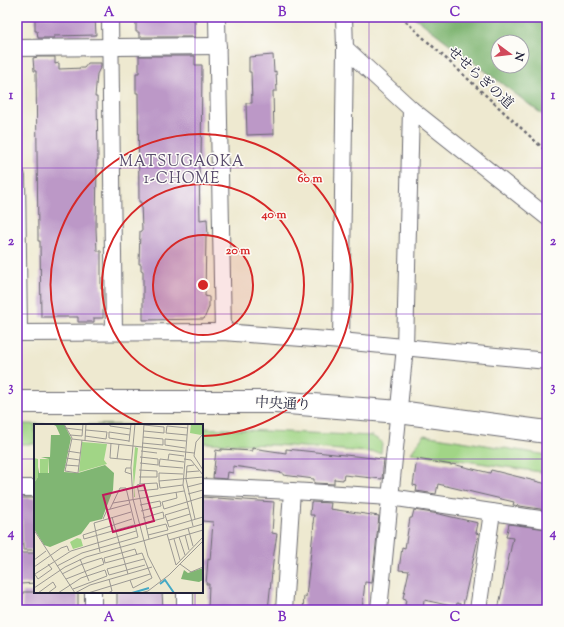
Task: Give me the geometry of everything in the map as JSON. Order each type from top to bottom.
[{"type":"street","points":[[110,17],[114,332]]},
{"type":"street","points":[[217,17],[223,332]]},
{"type":"street","points":[[341,341],[345,48],[344,17]]},
{"type":"street","points":[[17,48],[218,46]]},
{"type":"street","points":[[345,48],[411,110],[547,216]]},
{"type":"street","points":[[379,610],[405,347],[411,110]]},
{"type":"street","points":[[17,176],[18,333],[223,332],[341,341],[547,361]]},
{"type":"street","name":"中央通り","points":[[17,402],[276,402],[399,412],[547,432]]},
{"type":"street","points":[[203,487],[292,491],[390,498],[547,520]]},
{"type":"street","points":[[17,488],[34,488]]},
{"type":"street","points":[[284,610],[292,491]]},
{"type":"street","points":[[478,610],[492,512]]},
{"type":"street","points":[[93,593],[93,610]]},
{"type":"street","points":[[185,610],[186,593]]},
{"type":"path","name":"せせらぎの道","points":[[400,17],[547,152]]},
{"type":"green space","points":[[414,17],[547,17],[547,118]]},
{"type":"green space","points":[[17,424],[34,424],[34,444],[17,444]]},
{"type":"green space","points":[[203,428],[372,436],[382,442],[381,453],[276,445],[203,443]]},
{"type":"green space","points":[[424,435],[547,455],[547,473],[411,453]]},
{"type":"building","points":[[35,17],[95,17],[96,35],[38,38],[37,31],[35,31]]},
{"type":"building","points":[[136,17],[193,17],[193,20],[195,20],[195,37],[139,37],[139,32],[136,32]]},
{"type":"building","points":[[273,55],[274,72],[276,71],[277,91],[273,91],[274,134],[247,135],[246,103],[252,103],[249,57]]},
{"type":"building","points":[[139,56],[195,56],[195,65],[202,65],[201,165],[199,166],[200,220],[207,219],[208,236],[206,236],[205,296],[209,297],[209,307],[204,319],[143,320],[143,271],[141,270],[141,264],[139,264],[140,231],[142,231],[141,202],[139,202],[138,93],[136,93],[136,73],[139,73]]},
{"type":"building","points":[[55,57],[55,64],[59,63],[59,69],[84,68],[88,63],[101,63],[97,74],[95,97],[97,97],[98,160],[96,229],[97,251],[101,251],[103,318],[94,318],[94,322],[78,322],[78,317],[41,317],[40,241],[38,241],[36,71],[34,71],[33,58]]},
{"type":"building","points":[[252,448],[286,453],[286,449],[384,459],[382,479],[344,475],[343,480],[334,479],[334,484],[314,483],[314,479],[233,466],[233,473],[228,472],[227,479],[213,478],[216,450],[252,451]]},
{"type":"building","points":[[417,459],[452,464],[490,473],[491,470],[547,484],[547,510],[513,505],[514,502],[438,484],[436,494],[416,491],[417,486],[413,485]]},
{"type":"building","points":[[203,497],[274,502],[272,533],[277,534],[268,610],[208,610],[209,584],[206,584],[208,559],[210,560],[213,522],[203,521]]},
{"type":"building","points":[[21,498],[34,498],[34,550],[23,550],[22,520],[17,520],[17,506],[21,506]]},
{"type":"building","points":[[311,502],[331,503],[330,509],[379,516],[372,583],[365,582],[362,610],[303,610],[304,596],[306,597],[314,523],[314,515],[310,515]]},
{"type":"building","points":[[414,510],[478,523],[476,533],[479,534],[463,605],[457,603],[456,607],[424,600],[423,609],[405,605],[406,599],[403,598],[409,571],[399,570],[402,547],[405,548],[410,518],[412,518]]},
{"type":"building","points":[[509,524],[547,529],[547,610],[498,610],[513,538],[506,537]]},
{"type":"building","points":[[20,553],[34,553],[34,583],[20,584]]},
{"type":"building","points":[[23,592],[78,593],[78,610],[22,610]]},
{"type":"building","points":[[117,593],[162,593],[163,610],[117,610]]},
{"type":"district","name":"MATSUGAOKA 1-CHOME","points":[[182,170]]}]
